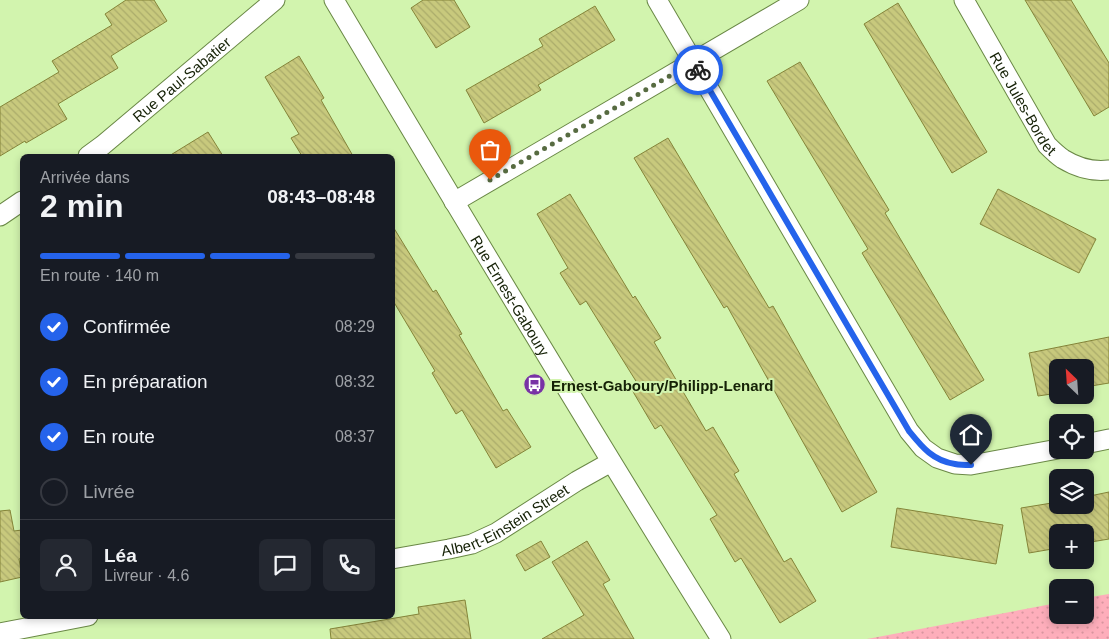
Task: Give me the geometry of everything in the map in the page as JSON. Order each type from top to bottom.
[{"type":"street","name":"Rue Paul-Sabatier","points":[[94,154],[107,150],[276,0]]},
{"type":"street","name":"Rue Ernest-Gaboury","points":[[334,0],[611,462],[721,639]]},
{"type":"street","points":[[657,0],[904,423],[923,448],[936,458],[954,464],[971,465],[1049,451]]},
{"type":"street","points":[[454,202],[799,0]]},
{"type":"street","name":"Rue Jules-Bordet","points":[[964,0],[1047,146],[1061,158],[1077,166],[1094,170],[1109,170]]},
{"type":"street","points":[[0,216],[20,202]]},
{"type":"street","points":[[1094,442],[1109,439]]},
{"type":"street","name":"Albert-Einstein Street","points":[[395,558],[472,544],[488,537],[611,462]]},
{"type":"street","points":[[0,633],[72,619]]},
{"type":"shaded area","points":[[1109,594],[1109,639],[867,639],[1049,605],[1049,624],[1094,624],[1094,596]]},
{"type":"building","points":[[126,0],[154,0],[167,21],[111,56],[118,68],[58,104],[67,119],[0,156],[0,107],[59,72],[52,61],[112,25],[105,14]]},
{"type":"building","points":[[423,0],[454,0],[470,27],[436,48],[411,8]]},
{"type":"building","points":[[1025,0],[1071,0],[1109,63],[1109,107],[1094,116]]},
{"type":"building","points":[[898,3],[987,152],[952,173],[864,24]]},
{"type":"building","points":[[595,6],[615,40],[538,85],[541,90],[484,123],[466,90],[543,46],[539,39]]},
{"type":"building","points":[[299,56],[324,98],[321,100],[352,154],[301,154],[291,138],[299,134],[265,77]]},
{"type":"building","points":[[800,62],[889,210],[885,213],[984,380],[950,400],[862,253],[868,249],[767,81]]},
{"type":"building","points":[[208,132],[222,154],[172,154]]},
{"type":"building","points":[[668,138],[769,308],[773,306],[877,492],[842,512],[727,306],[724,308],[634,158]]},
{"type":"building","points":[[998,189],[1096,239],[1079,273],[980,224]]},
{"type":"building","points":[[570,194],[633,298],[635,296],[661,338],[654,342],[706,431],[713,427],[739,471],[734,474],[784,562],[791,558],[816,601],[780,623],[741,558],[735,562],[710,519],[717,515],[661,425],[655,429],[632,390],[639,386],[586,301],[580,305],[560,273],[568,268],[537,214]]},
{"type":"building","points":[[395,230],[433,292],[436,290],[462,334],[459,335],[503,411],[507,409],[531,447],[496,468],[462,410],[456,414],[432,373],[435,371],[395,304]]},
{"type":"building","points":[[1109,337],[1109,383],[1094,386],[1094,359],[1049,359],[1049,394],[1038,396],[1029,353]]},
{"type":"building","points":[[1109,492],[1109,539],[1094,542],[1094,524],[1049,524],[1049,550],[1029,553],[1021,508],[1049,503],[1049,514],[1094,514],[1094,495]]},
{"type":"building","points":[[897,508],[1003,525],[996,564],[891,547]]},
{"type":"building","points":[[10,510],[14,531],[20,530],[20,577],[0,582],[0,511]]},
{"type":"building","points":[[541,541],[550,557],[525,571],[516,555]]},
{"type":"building","points":[[587,541],[610,580],[603,584],[634,639],[542,639],[584,615],[552,562]]},
{"type":"building","points":[[465,600],[471,639],[331,639],[330,629],[419,614],[418,607]]},
{"type":"way so far","points":[[490,180],[694,62],[698,70]]},
{"type":"place","name":"Ernest-Gaboury/Philipp-Lenard","points":[[535,385]]},
{"type":"route","points":[[698,70],[909,431],[923,448],[936,458],[954,464],[971,465]]}]
